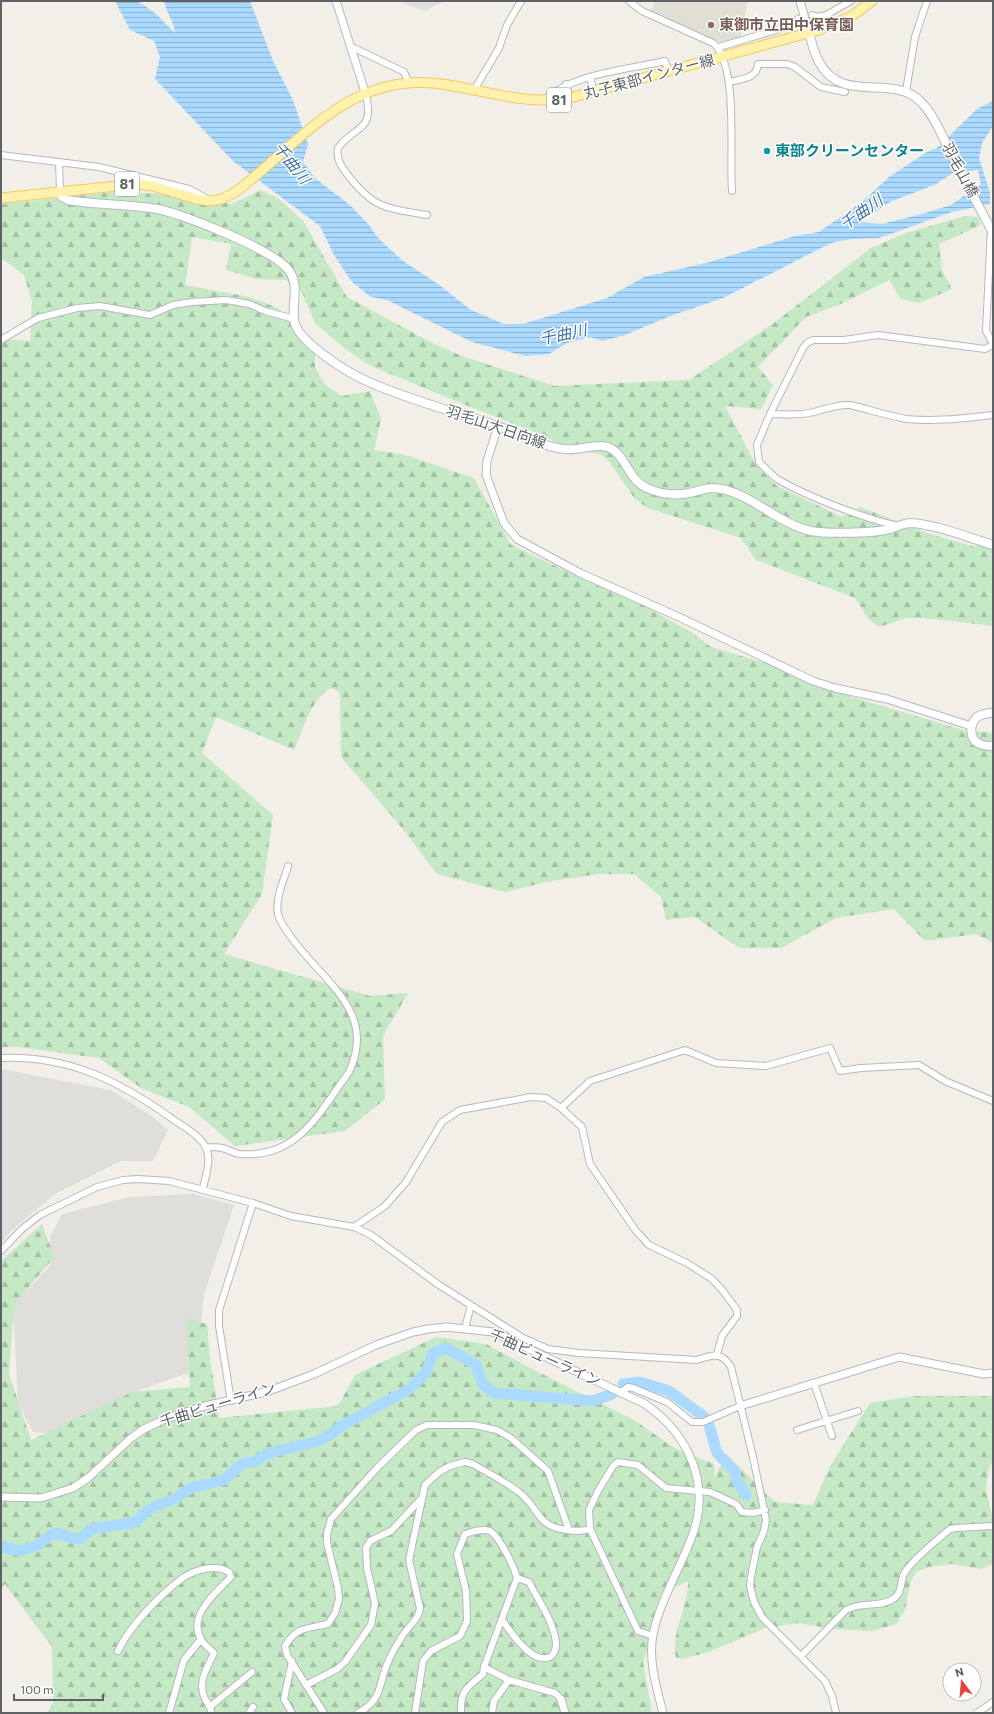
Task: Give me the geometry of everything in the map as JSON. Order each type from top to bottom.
[{"type":"main road","name":"丸子東部インター線","points":[[1,198],[136,184],[153,186],[196,199],[211,201],[228,197],[343,104],[366,92],[391,85],[409,83],[440,84],[526,100],[570,98],[594,93],[809,33],[840,22],[860,11],[872,1]]},
{"type":"main road","points":[[809,33],[819,62],[836,81],[858,88],[892,88],[906,91]]},
{"type":"main road","name":"羽毛山橋","points":[[906,91],[922,102],[935,122],[984,217],[992,229]]},
{"type":"main road","points":[[60,192],[62,197],[68,200],[164,211],[228,234],[276,259],[287,267],[294,280],[294,319]]},
{"type":"main road","name":"羽毛山大日向線","points":[[294,319],[300,332],[331,361],[368,382],[404,396],[498,426],[566,450],[602,446],[608,448],[617,453],[633,478],[645,488],[665,494],[678,495],[713,488],[729,492],[753,502],[782,520],[812,531],[876,531],[888,530],[910,523],[993,545]]},
{"type":"main road","points":[[993,713],[984,714],[978,717],[972,726],[972,736],[975,741],[980,744],[993,746]]},
{"type":"street","points":[[336,1],[366,92],[368,109],[367,120],[361,129],[338,148],[338,162],[362,193],[373,201],[386,208],[427,216]]},
{"type":"street","points":[[474,90],[499,48],[507,25],[521,1]]},
{"type":"street","points":[[629,1],[642,11],[713,42],[719,47],[732,105],[730,173],[732,191]]},
{"type":"street","points":[[800,1],[809,33]]},
{"type":"street","points":[[812,15],[818,17],[826,15],[850,1]]},
{"type":"street","points":[[906,91],[915,37],[927,1]]},
{"type":"street","points":[[719,47],[792,25],[798,19]]},
{"type":"street","points":[[352,47],[404,72],[409,83]]},
{"type":"street","points":[[544,100],[566,84],[590,77],[665,61],[669,72]]},
{"type":"street","points":[[728,82],[752,76],[756,71],[758,64],[788,64],[795,67],[821,87],[845,92]]},
{"type":"street","points":[[590,77],[594,93]]},
{"type":"street","points":[[566,84],[570,98]]},
{"type":"street","points":[[1,156],[99,167],[189,189],[211,201]]},
{"type":"street","points":[[59,162],[60,192]]},
{"type":"street","points":[[898,526],[884,523],[816,498],[776,478],[759,462],[757,445],[770,414],[803,348],[807,343],[813,340],[844,340],[878,335],[985,349],[993,344],[986,331],[992,229]]},
{"type":"street","points":[[1,340],[38,318],[77,308],[100,306],[150,314],[180,304],[226,300],[249,304],[265,311],[294,319]]},
{"type":"street","points":[[770,414],[799,415],[813,413],[841,404],[905,419],[952,420],[993,415]]},
{"type":"street","points":[[498,426],[487,461],[486,475],[504,523],[516,539],[580,573],[681,618],[813,681],[835,688],[887,699],[972,726]]},
{"type":"street","points":[[206,1147],[223,1148],[238,1154],[246,1154],[280,1149],[288,1145],[299,1138],[309,1126],[349,1072],[354,1062],[358,1042],[358,1031],[348,1006],[296,944],[281,922],[278,905],[288,866]]},
{"type":"street","points":[[561,1108],[590,1080],[685,1050],[716,1063],[766,1066],[830,1048],[840,1071],[861,1068],[919,1066],[945,1081],[993,1101]]},
{"type":"street","points":[[1,1058],[37,1058],[72,1065],[92,1072],[148,1101],[191,1132],[206,1147],[209,1156],[203,1190]]},
{"type":"street","points":[[354,1227],[385,1206],[406,1182],[442,1122],[449,1116],[460,1110],[531,1097],[546,1098],[561,1108],[582,1127],[590,1164],[636,1231],[649,1245],[712,1279],[737,1310],[737,1316],[722,1336],[717,1354]]},
{"type":"street","points":[[1,1251],[22,1229],[40,1216],[97,1187],[122,1180],[153,1179],[253,1203],[291,1216],[354,1227],[371,1235],[423,1275],[523,1338],[548,1349],[579,1353],[697,1360],[717,1354]]},
{"type":"street","points":[[231,1401],[219,1326],[219,1310],[253,1203]]},
{"type":"street","points":[[465,1328],[471,1304]]},
{"type":"street","name":"千曲ビューライン","points":[[1,1497],[41,1498],[73,1488],[88,1478],[131,1438],[144,1429],[184,1412],[268,1391],[314,1374],[376,1345],[398,1337],[434,1328],[465,1328],[492,1332],[506,1337],[620,1392],[657,1413],[675,1430],[694,1464],[699,1489],[697,1517],[692,1537],[657,1619],[651,1650],[653,1670],[663,1713]]},
{"type":"street","points":[[717,1354],[731,1367],[766,1520],[764,1531],[757,1546],[751,1582],[751,1594],[757,1610],[762,1617],[825,1681],[832,1696],[836,1713]]},
{"type":"street","points":[[620,1392],[628,1388],[633,1388],[667,1402],[692,1422],[702,1422],[740,1406],[899,1357],[984,1374],[993,1374]]},
{"type":"street","points":[[814,1383],[832,1436]]},
{"type":"street","points":[[797,1430],[858,1411]]},
{"type":"street","points":[[324,1713],[292,1661],[285,1646],[292,1635],[296,1632],[328,1624],[338,1606],[338,1588],[327,1543],[327,1534],[331,1518],[377,1468],[416,1430],[427,1425],[474,1424],[497,1430],[511,1438],[548,1471],[569,1530]]},
{"type":"street","points":[[358,1713],[369,1707],[376,1700],[387,1663],[402,1636],[420,1615],[420,1608],[409,1560],[425,1485],[439,1472],[465,1462],[473,1464],[520,1493],[548,1525],[583,1532],[590,1529]]},
{"type":"street","points":[[653,1636],[638,1631],[590,1529],[590,1510],[592,1503],[612,1466],[618,1462],[638,1465],[666,1488],[699,1489],[722,1496],[736,1504],[742,1512],[753,1513],[764,1510]]},
{"type":"street","points":[[306,1685],[341,1666],[371,1624],[376,1603],[367,1568],[366,1548],[370,1541],[391,1531],[421,1498]]},
{"type":"street","points":[[801,1656],[846,1610],[855,1605],[885,1603],[896,1597],[902,1590],[904,1574],[950,1529],[993,1526]]},
{"type":"street","points":[[415,1713],[423,1661],[431,1652],[460,1636],[467,1621],[466,1591],[457,1554],[465,1534],[479,1530],[489,1531],[497,1538],[515,1570],[517,1578],[484,1667],[483,1674],[466,1688],[462,1696],[461,1713]]},
{"type":"street","points":[[118,1651],[129,1631],[179,1581],[190,1574],[213,1568],[224,1569],[229,1572],[231,1577],[205,1605],[199,1617],[198,1623],[200,1639],[214,1653],[206,1668],[202,1685],[211,1713]]},
{"type":"street","points":[[502,1620],[516,1640],[534,1655],[541,1658],[551,1656],[555,1652],[556,1644],[552,1629],[529,1582],[517,1578]]},
{"type":"street","points":[[169,1713],[184,1660],[200,1639]]},
{"type":"street","points":[[292,1661],[284,1699],[292,1713]]},
{"type":"street","points":[[484,1667],[509,1680],[555,1693],[561,1699],[565,1713]]},
{"type":"street","points":[[210,1706],[252,1672]]},
{"type":"street","points":[[492,1713],[494,1701],[509,1680]]},
{"type":"street","points":[[977,1713],[993,1702]]},
{"type":"street","points":[[249,1713],[253,1706]]},
{"type":"shaded area","points":[[404,1],[446,1],[426,11],[409,6]]},
{"type":"shaded area","name":"東御市立田中保育園","points":[[655,1],[748,1],[740,38],[723,43],[650,13]]},
{"type":"shaded area","points":[[1,1069],[111,1090],[153,1117],[168,1130],[153,1161],[121,1161],[55,1194],[11,1231],[1,1243]]},
{"type":"shaded area","points":[[194,1194],[234,1205],[204,1294],[197,1370],[131,1393],[67,1434],[33,1432],[18,1403],[13,1305],[50,1266],[50,1237],[62,1214],[130,1197]]},
{"type":"green space","points":[[261,190],[279,199],[303,221],[347,297],[432,343],[462,356],[554,386],[689,380],[774,323],[871,248],[906,233],[966,216],[978,217],[981,225],[939,244],[942,270],[952,289],[919,303],[901,299],[889,280],[843,303],[806,317],[758,367],[773,385],[761,409],[725,406],[756,465],[777,486],[842,517],[860,507],[927,533],[975,547],[993,538],[993,626],[935,619],[906,618],[879,627],[869,620],[855,598],[756,560],[741,538],[648,508],[635,499],[608,460],[600,454],[570,449],[537,433],[369,365],[344,348],[315,323],[302,292],[286,280],[257,279],[226,270],[231,244],[192,237],[185,285],[249,297],[278,308],[315,350],[315,367],[325,385],[342,396],[370,391],[381,419],[374,450],[402,454],[474,478],[511,545],[596,585],[630,598],[691,632],[711,647],[765,663],[818,687],[963,730],[993,733],[993,943],[976,934],[925,941],[894,909],[836,918],[781,948],[739,948],[695,917],[666,920],[661,897],[634,874],[598,874],[546,882],[505,892],[437,874],[398,823],[341,757],[340,693],[332,688],[319,698],[309,714],[294,750],[216,717],[202,753],[273,815],[262,894],[224,954],[370,996],[408,993],[383,1036],[385,1099],[345,1131],[235,1146],[189,1107],[141,1088],[99,1058],[18,1047],[1,1047],[1,339],[30,341],[32,301],[24,275],[1,258],[1,204],[114,192],[168,194],[232,204]]},
{"type":"green space","points":[[42,1224],[54,1257],[14,1305],[9,1374],[31,1440],[132,1392],[190,1387],[186,1319],[207,1324],[210,1357],[219,1418],[338,1406],[355,1375],[436,1337],[486,1344],[534,1370],[634,1420],[676,1449],[714,1464],[715,1478],[726,1454],[775,1502],[813,1505],[830,1466],[870,1403],[914,1396],[993,1396],[993,1461],[988,1471],[986,1490],[993,1519],[993,1564],[981,1569],[951,1564],[929,1567],[916,1572],[911,1580],[905,1610],[896,1624],[872,1631],[833,1629],[799,1623],[765,1628],[706,1653],[681,1659],[676,1658],[675,1639],[686,1600],[688,1581],[669,1590],[643,1662],[652,1713],[47,1713],[53,1703],[52,1647],[5,1584],[1,1588],[1,1261]]},
{"type":"water","name":"千曲川","points":[[115,1],[139,2],[155,13],[175,33],[164,1],[250,1],[273,61],[293,100],[308,144],[303,162],[316,179],[350,205],[369,225],[379,239],[403,261],[438,284],[471,310],[504,324],[523,324],[607,298],[644,277],[710,262],[795,236],[819,232],[862,202],[889,177],[927,152],[937,148],[977,109],[993,101],[993,126],[982,143],[979,158],[990,193],[990,204],[952,212],[879,238],[852,239],[831,243],[723,298],[673,315],[625,335],[602,341],[591,337],[567,343],[549,354],[525,356],[472,342],[387,300],[371,297],[352,282],[334,255],[320,226],[233,161],[155,79],[160,57],[154,41],[130,30]],"holes":[[[978,170],[981,184],[951,205],[882,224],[859,222],[890,202],[936,184],[953,173]]]},
{"type":"waterway","points":[[1,1547],[20,1551],[37,1545],[51,1535],[58,1533],[75,1539],[82,1538],[91,1529],[132,1523],[138,1520],[149,1509],[174,1499],[191,1488],[224,1480],[243,1463],[254,1462],[269,1453],[315,1442],[330,1435],[341,1426],[408,1390],[426,1373],[433,1353],[446,1348],[476,1365],[483,1385],[494,1393],[593,1401],[612,1394]]},
{"type":"waterway","points":[[623,1384],[640,1382],[669,1391],[703,1416],[709,1425],[717,1453],[735,1472],[737,1481],[746,1495]]},
{"type":"place","name":"東御市立田中保育園","points":[[711,25]]},
{"type":"place","name":"東部クリーンセンター","points":[[767,151]]}]
